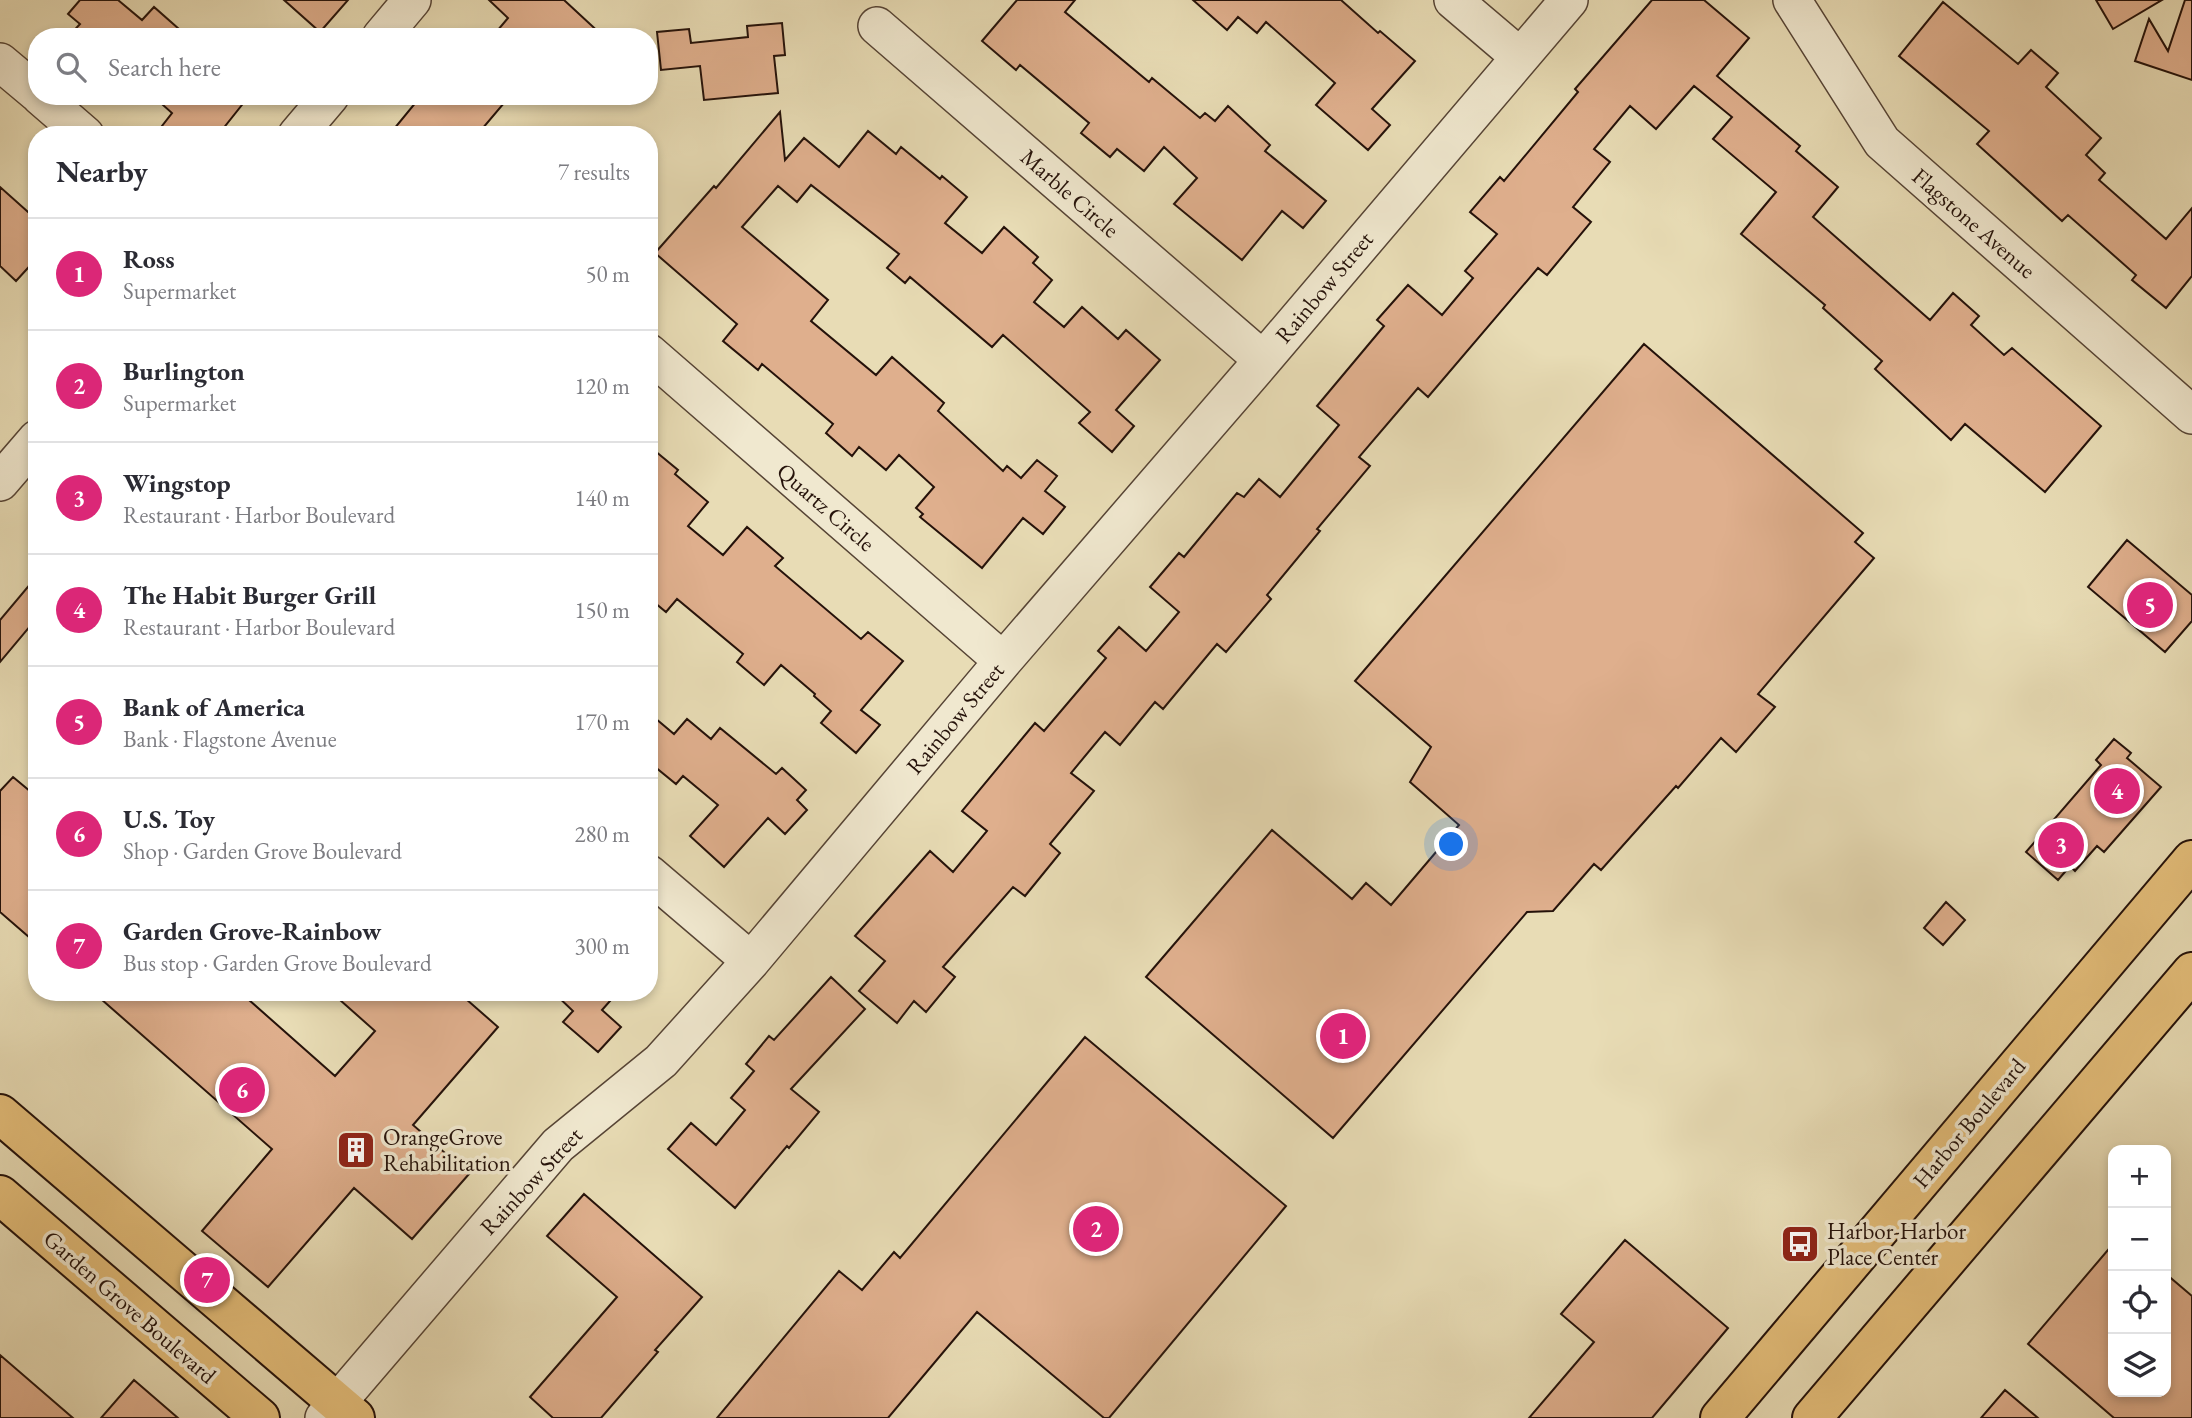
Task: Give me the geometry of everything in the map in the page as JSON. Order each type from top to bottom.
[{"type":"main road","name":"Harbor Boulevard","points":[[1722,1417],[2192,860]]},
{"type":"main road","points":[[1812,1418],[2192,972]]},
{"type":"main road","points":[[0,1114],[339,1413]]},
{"type":"main road","name":"Garden Grove Boulevard","points":[[0,1195],[260,1418]]},
{"type":"street","points":[[388,28],[412,0]]},
{"type":"street","points":[[1453,0],[1520,57]]},
{"type":"street","name":"Rainbow Street","points":[[339,1413],[558,1145],[661,1061],[751,961],[1003,660],[1569,0]]},
{"type":"street","name":"Flagstone Avenue","points":[[1792,0],[1882,142],[2192,415]]},
{"type":"street","name":"Marble Circle","points":[[877,26],[1263,360]]},
{"type":"street","points":[[0,62],[28,86]]},
{"type":"street","points":[[50,105],[74,126]]},
{"type":"street","points":[[305,126],[322,105]]},
{"type":"street","name":"Quartz Circle","points":[[658,361],[1003,660]]},
{"type":"street","points":[[0,482],[28,449]]},
{"type":"street","points":[[658,882],[751,961]]},
{"type":"building","points":[[80,0],[118,0],[142,20],[154,7],[178,28],[76,28],[80,24],[68,14]]},
{"type":"building","points":[[284,0],[348,0],[324,28],[316,28]]},
{"type":"building","points":[[489,0],[564,0],[594,28],[500,28],[508,18]]},
{"type":"building","points":[[1017,0],[1075,0],[1065,12],[1149,82],[1152,78],[1200,118],[1205,113],[1215,121],[1228,106],[1270,145],[1265,151],[1326,201],[1303,228],[1282,211],[1242,260],[1174,204],[1197,178],[1164,147],[1144,171],[1117,149],[1110,157],[1081,133],[1089,123],[1020,65],[1016,70],[982,41]]},
{"type":"building","points":[[1193,0],[1341,0],[1415,61],[1372,109],[1390,125],[1368,150],[1316,105],[1335,83],[1266,22],[1257,33],[1238,17],[1227,30]]},
{"type":"building","points":[[1652,0],[1704,0],[1749,38],[1717,76],[1800,146],[1796,151],[1838,187],[1813,217],[1930,320],[1953,293],[1979,316],[1971,325],[2004,355],[2012,348],[2101,426],[2045,492],[1965,424],[1951,440],[1875,369],[1882,361],[1823,308],[1825,305],[1741,234],[1776,192],[1713,139],[1732,117],[1694,86],[1656,129],[1630,106],[1594,149],[1610,162],[1573,207],[1591,222],[1547,275],[1538,268],[1428,397],[1418,388],[1359,457],[1370,466],[1317,529],[1320,531],[1267,595],[1271,599],[1226,652],[1217,644],[1163,709],[1155,702],[1120,745],[1105,732],[1071,773],[1094,791],[1050,844],[1060,853],[1025,896],[1013,887],[943,967],[955,977],[926,1012],[914,1001],[897,1023],[859,991],[885,961],[855,936],[930,851],[953,872],[987,831],[962,811],[1035,723],[1044,731],[1106,658],[1098,651],[1119,627],[1146,651],[1179,612],[1150,587],[1179,553],[1184,557],[1237,493],[1244,497],[1259,479],[1280,497],[1339,425],[1317,406],[1384,326],[1377,320],[1408,285],[1442,315],[1473,278],[1465,271],[1497,234],[1470,212],[1500,177],[1504,181],[1578,92],[1575,89]]},
{"type":"building","points":[[2096,0],[2162,0],[2113,29]]},
{"type":"building","points":[[2185,0],[2192,0],[2192,80],[2135,61],[2149,19],[2168,51]]},
{"type":"building","points":[[1943,2],[2018,64],[2031,50],[2058,73],[2046,87],[2101,138],[2086,155],[2105,173],[2099,180],[2166,239],[2192,208],[2192,276],[2166,308],[2132,280],[2136,275],[2068,215],[2062,221],[1977,144],[1989,131],[1899,56]]},
{"type":"building","points":[[782,23],[785,55],[774,56],[778,93],[704,100],[700,66],[661,70],[658,32],[689,29],[691,43],[748,37],[747,26]]},
{"type":"building","points":[[163,105],[242,105],[225,126],[162,126],[172,113]]},
{"type":"building","points":[[414,105],[502,105],[485,126],[396,126]]},
{"type":"building","points":[[780,112],[785,160],[804,138],[839,167],[868,131],[896,154],[901,147],[967,197],[945,223],[982,253],[1004,227],[1038,257],[1033,263],[1052,280],[1034,302],[1064,327],[1082,307],[1118,339],[1126,330],[1160,360],[1116,410],[1134,426],[1112,452],[1079,423],[1090,412],[1003,335],[992,347],[910,277],[905,283],[887,268],[899,254],[811,185],[797,202],[778,186],[742,227],[828,300],[811,321],[876,375],[892,357],[944,403],[938,411],[1003,471],[1007,466],[1021,478],[1037,460],[1057,476],[1045,491],[1065,507],[1043,534],[1023,518],[982,568],[920,517],[923,514],[916,508],[934,487],[899,455],[886,470],[859,447],[852,456],[826,433],[833,424],[762,364],[758,370],[723,341],[737,324],[658,256],[658,250],[714,186],[716,188]]},
{"type":"building","points":[[0,187],[28,212],[28,268],[16,281],[0,266]]},
{"type":"building","points":[[1644,344],[1863,533],[1855,542],[1874,558],[1758,694],[1775,707],[1736,752],[1721,738],[1601,870],[1594,864],[1553,911],[1527,912],[1333,1138],[1146,977],[1272,830],[1352,899],[1366,883],[1391,905],[1459,825],[1410,782],[1431,747],[1355,681]]},
{"type":"building","points":[[658,453],[678,470],[675,474],[708,502],[688,526],[723,555],[747,527],[783,558],[775,566],[861,639],[868,632],[903,661],[861,710],[880,725],[856,753],[821,723],[831,711],[781,665],[764,685],[737,662],[743,654],[677,599],[666,612],[658,605]]},
{"type":"building","points":[[2127,540],[2192,595],[2192,621],[2165,652],[2088,587]]},
{"type":"building","points":[[28,587],[28,629],[0,662],[0,620]]},
{"type":"building","points":[[687,719],[711,739],[720,728],[776,774],[782,768],[806,790],[797,800],[807,810],[785,834],[768,818],[724,867],[690,836],[718,805],[683,776],[676,784],[658,769],[658,721],[674,734]]},
{"type":"building","points":[[2114,739],[2131,753],[2127,758],[2161,787],[2104,852],[2097,846],[2075,871],[2070,866],[2058,880],[2026,852],[2101,765],[2096,760]]},
{"type":"building","points":[[13,777],[28,790],[28,936],[0,912],[0,791]]},
{"type":"building","points":[[1946,902],[1965,920],[1943,945],[1924,928]]},
{"type":"building","points":[[831,977],[865,1009],[791,1089],[819,1112],[735,1208],[668,1149],[691,1123],[716,1145],[745,1110],[731,1098],[754,1071],[746,1064],[769,1036],[774,1040]]},
{"type":"building","name":"OrangeGrove Rehabilitation","points":[[103,1001],[250,1001],[335,1076],[375,1031],[341,1001],[468,1001],[498,1027],[413,1125],[469,1174],[412,1239],[354,1188],[268,1287],[202,1231],[272,1149]]},
{"type":"building","points":[[562,1001],[610,1001],[602,1010],[621,1027],[598,1052],[563,1022],[573,1011]]},
{"type":"building","points":[[1085,1037],[1286,1206],[1109,1418],[1104,1418],[977,1312],[888,1418],[717,1418],[839,1271],[862,1290],[894,1252],[900,1258]]},
{"type":"building","points":[[584,1194],[702,1297],[655,1350],[658,1352],[601,1418],[553,1418],[530,1397],[617,1297],[547,1236]]},
{"type":"building","points":[[1625,1240],[1728,1328],[1652,1418],[1529,1418],[1594,1342],[1561,1314]]},
{"type":"building","points":[[2108,1250],[2108,1397],[2171,1397],[2171,1278],[2192,1296],[2192,1418],[2114,1418],[2028,1344]]},
{"type":"building","points":[[0,1355],[73,1418],[0,1418]]},
{"type":"building","points":[[134,1380],[178,1418],[101,1418]]},
{"type":"building","points":[[2005,1390],[2038,1418],[1981,1418]]},
{"type":"place","name":"Bank of America","points":[[2150,605]]},
{"type":"place","name":"The Habit Burger Grill","points":[[2117,791]]},
{"type":"place","name":"Wingstop","points":[[2061,845]]},
{"type":"place","name":"Ross","points":[[1343,1036]]},
{"type":"place","name":"U.S. Toy","points":[[242,1090]]},
{"type":"place","name":"OrangeGrove Rehabilitation","points":[[356,1150]]},
{"type":"place","name":"Burlington","points":[[1096,1229]]},
{"type":"place","name":"Harbor-Harbor Place Center","points":[[1800,1244]]},
{"type":"place","name":"Garden Grove-Rainbow","points":[[207,1280]]}]
